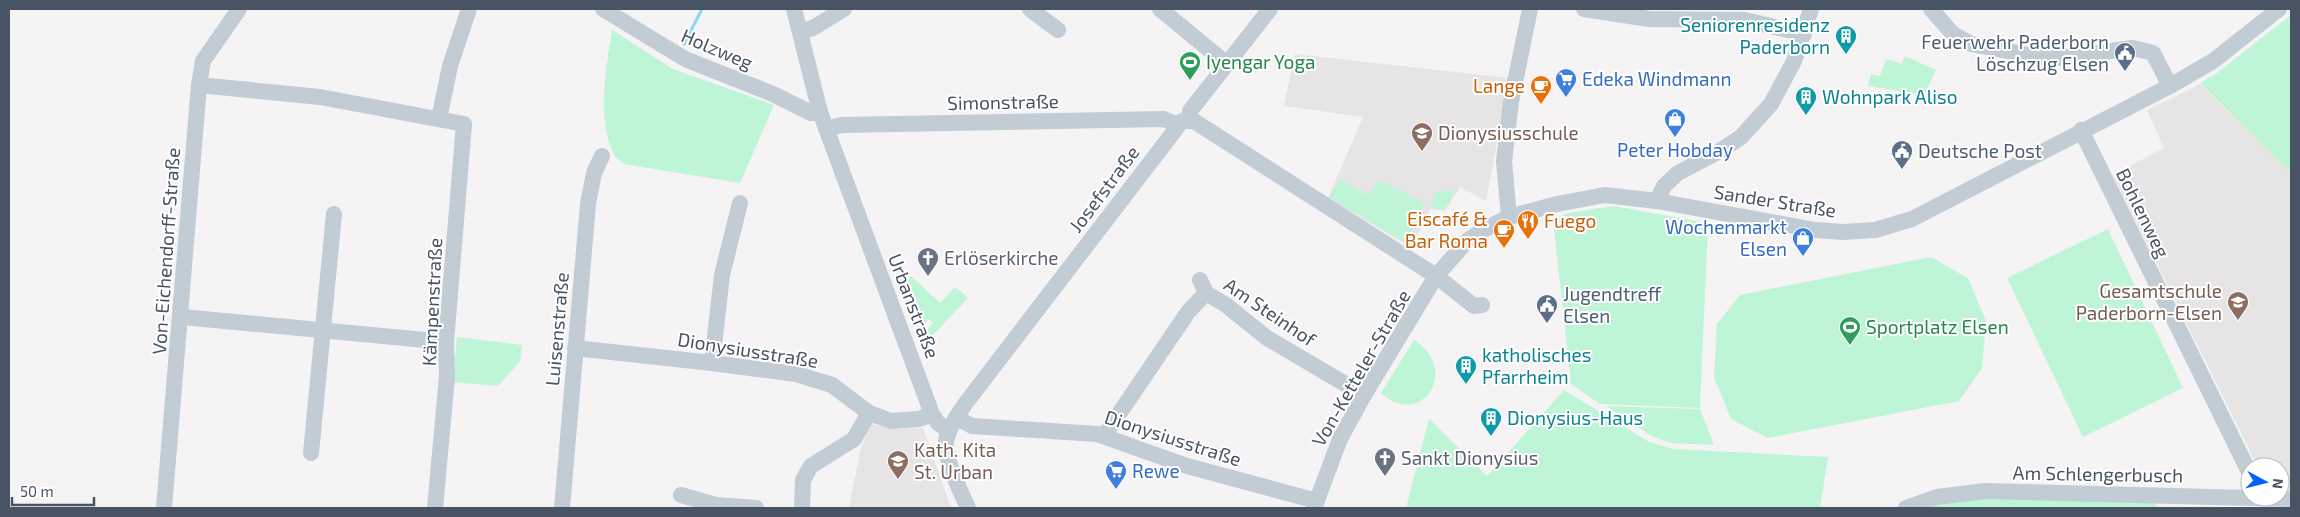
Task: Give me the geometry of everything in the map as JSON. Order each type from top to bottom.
[{"type":"street","name":"Von-Eichendorff-Straße","points":[[164,508],[182,317],[199,85],[203,61],[239,9]]},
{"type":"street","points":[[199,85],[320,97],[439,119],[450,66],[469,9]]},
{"type":"street","name":"Holzweg","points":[[603,9],[685,59],[772,94],[811,113],[820,112]]},
{"type":"street","name":"Urbanstraße","points":[[794,9],[820,112],[932,414],[938,423],[953,424]]},
{"type":"street","points":[[800,32],[813,28],[844,9]]},
{"type":"street","points":[[1030,9],[1058,30]]},
{"type":"street","points":[[1160,9],[1227,64]]},
{"type":"street","name":"Josefstraße","points":[[953,424],[966,404],[1270,9]]},
{"type":"street","points":[[1509,217],[1504,162],[1511,102],[1530,9]]},
{"type":"street","points":[[1584,9],[1649,19],[1744,20],[1804,34]]},
{"type":"street","points":[[1657,200],[1664,186],[1678,173],[1720,151],[1741,137],[1771,104],[1785,80],[1804,34],[1811,9]]},
{"type":"street","points":[[1931,9],[1953,34],[1971,44],[2049,58],[2134,48],[2153,53],[2170,86]]},
{"type":"street","name":"Sander Straße","points":[[1657,200],[1815,230],[1850,232],[1875,230],[1912,219],[2081,130],[2170,86],[2213,61],[2279,9]]},
{"type":"street","name":"Kämpenstraße","points":[[435,508],[447,376],[446,342],[464,132],[464,124],[439,119]]},
{"type":"street","name":"Simonstraße","points":[[827,129],[841,125],[1154,119],[1184,122],[1436,276]]},
{"type":"street","name":"Bohlenweg","points":[[2081,130],[2242,457]]},
{"type":"street","name":"Luisenstraße","points":[[562,508],[588,204],[594,173],[602,156]]},
{"type":"street","name":"Von-Ketteler-Straße","points":[[1315,505],[1340,439],[1364,395],[1436,276],[1467,241],[1509,217],[1556,204],[1605,195],[1657,200]]},
{"type":"street","points":[[712,362],[722,274],[740,203]]},
{"type":"street","points":[[312,453],[334,214]]},
{"type":"street","points":[[1436,276],[1474,306],[1482,305]]},
{"type":"street","name":"Am Steinhof","points":[[1104,436],[1188,312],[1203,286],[1267,338],[1364,395]]},
{"type":"street","points":[[182,317],[446,342]]},
{"type":"street","name":"Dionysiusstraße","points":[[575,348],[712,362],[796,374],[832,385],[869,412],[891,421],[919,419],[932,414]]},
{"type":"street","points":[[802,508],[803,480],[811,466],[854,439],[869,412]]},
{"type":"street","points":[[953,424],[946,440],[947,454],[968,508]]},
{"type":"street","name":"Dionysiusstraße","points":[[953,424],[1091,433],[1187,466],[1315,505]]},
{"type":"street","name":"Am Schlengerbusch","points":[[1906,508],[1937,497],[1985,491],[2240,500]]},
{"type":"street","points":[[681,496],[716,505],[756,508]]},
{"type":"shaded area","name":"Dionysiusschule","points":[[1295,54],[1509,78],[1486,201],[1460,187],[1445,211],[1430,209],[1412,248],[1328,198],[1363,117],[1284,106]]},
{"type":"shaded area","name":"Gesamtschule Paderborn-Elsen","points":[[2200,84],[2291,173],[2291,493],[2290,457],[2253,457],[2113,175],[2164,148],[2147,110]]},
{"type":"shaded area","name":"Kath. Kita St. Urban","points":[[870,424],[894,429],[923,428],[951,508],[849,508],[860,452]]},
{"type":"green space","points":[[2291,15],[2291,173],[2200,83],[2217,73]]},
{"type":"green space","points":[[612,30],[673,69],[774,105],[740,183],[624,164],[615,156],[608,138],[604,108],[605,76]]},
{"type":"green space","points":[[1905,56],[1936,70],[1924,95],[1868,86],[1871,74],[1880,76],[1886,59],[1902,64]]},
{"type":"green space","points":[[1341,179],[1366,195],[1380,180],[1424,203],[1407,244],[1329,197]]},
{"type":"green space","points":[[1450,190],[1454,192],[1444,210],[1430,208],[1436,193]]},
{"type":"green space","points":[[1613,206],[1708,223],[1700,408],[1600,404],[1571,384],[1553,219],[1568,213]]},
{"type":"green space","name":"Sportplatz Elsen","points":[[2108,229],[2183,388],[2083,437],[2007,278]]},
{"type":"green space","name":"Sportplatz Elsen","points":[[1931,257],[1968,278],[1986,321],[1982,368],[1959,401],[1768,438],[1731,419],[1714,377],[1717,324],[1740,295]]},
{"type":"green space","points":[[911,276],[940,303],[955,287],[968,298],[930,338],[925,331],[933,323],[929,319],[924,324],[919,318],[922,316],[912,303],[916,297],[903,285]]},
{"type":"green space","points":[[457,337],[522,345],[520,361],[498,386],[453,382]]},
{"type":"green space","points":[[1414,340],[1428,352],[1434,366],[1435,380],[1430,392],[1421,400],[1410,405],[1396,403],[1381,393]]},
{"type":"green space","points":[[1564,390],[1649,442],[1674,449],[1828,457],[1820,508],[1406,508],[1429,419],[1487,476]]},
{"type":"green space","points":[[1606,406],[1700,409],[1714,445],[1670,443],[1650,435]]},
{"type":"green space","points":[[1989,497],[2157,502],[2156,508],[1924,508],[1941,502]]},
{"type":"waterway","points":[[684,44],[702,9]]},
{"type":"place","name":"Seniorenresidenz Paderborn","points":[[1846,55]]},
{"type":"place","name":"Feuerwehr Paderborn Löschzug Elsen","points":[[2125,72]]},
{"type":"place","name":"Iyengar Yoga","points":[[1190,81]]},
{"type":"place","name":"Edeka Windmann","points":[[1566,98]]},
{"type":"place","name":"Lange","points":[[1541,105]]},
{"type":"place","name":"Wohnpark Aliso","points":[[1806,116]]},
{"type":"place","name":"Peter Hobday","points":[[1675,138]]},
{"type":"place","name":"Dionysiusschule","points":[[1422,152]]},
{"type":"place","name":"Deutsche Post","points":[[1902,170]]},
{"type":"place","name":"Fuego","points":[[1528,240]]},
{"type":"place","name":"Eiscafé & Bar Roma","points":[[1504,249]]},
{"type":"place","name":"Wochenmarkt Elsen","points":[[1803,257]]},
{"type":"place","name":"Erlöserkirche","points":[[928,277]]},
{"type":"place","name":"Gesamtschule Paderborn-Elsen","points":[[2238,321]]},
{"type":"place","name":"Jugendtreff Elsen","points":[[1547,324]]},
{"type":"place","name":"Sportplatz Elsen","points":[[1850,346]]},
{"type":"place","name":"katholisches Pfarrheim","points":[[1466,385]]},
{"type":"place","name":"Dionysius-Haus","points":[[1491,437]]},
{"type":"place","name":"Sankt Dionysius","points":[[1385,477]]},
{"type":"place","name":"Kath. Kita St. Urban","points":[[898,480]]},
{"type":"place","name":"Rewe","points":[[1116,490]]}]
